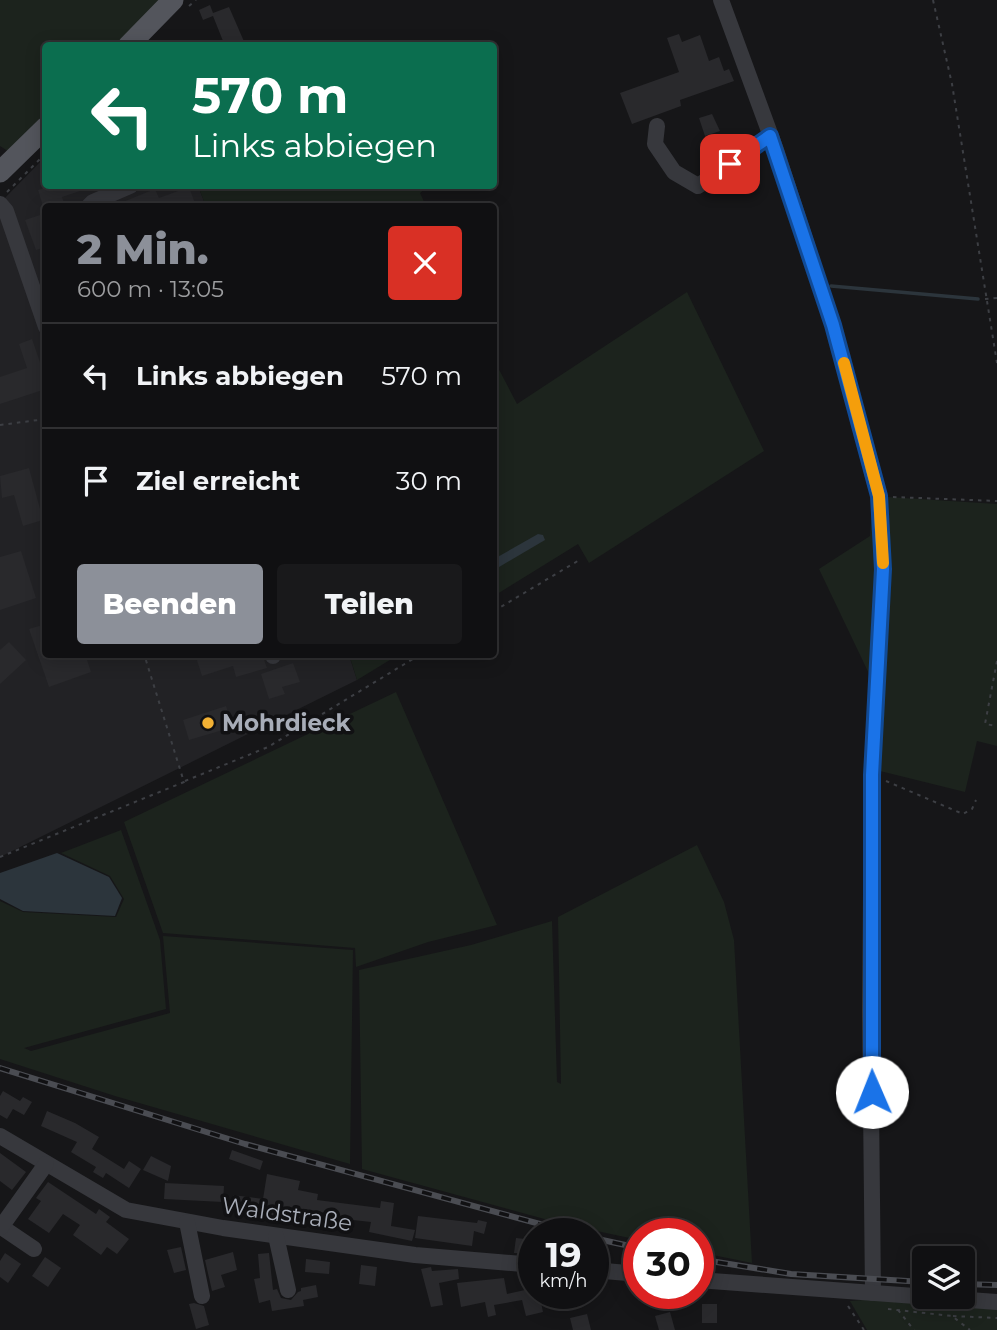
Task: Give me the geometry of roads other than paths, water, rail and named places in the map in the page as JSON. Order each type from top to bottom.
[{"type":"main road","points":[[132,42],[173,0]]},
{"type":"main road","points":[[0,172],[42,131]]},
{"type":"street","points":[[721,0],[833,325],[879,496],[883,569],[872,775],[870,1012],[873,1293]]},
{"type":"street","points":[[657,126],[655,144],[674,172],[698,186],[770,136]]},
{"type":"street","points":[[92,203],[124,189]]},
{"type":"street","points":[[0,202],[6,211],[42,311]]},
{"type":"street","name":"Waldstraße","points":[[0,1136],[126,1210],[276,1236],[415,1255],[518,1264]]},
{"type":"street","points":[[34,1249],[0,1226],[46,1164]]},
{"type":"street","points":[[187,1222],[202,1296]]},
{"type":"street","points":[[276,1236],[288,1290]]},
{"type":"street","points":[[714,1281],[997,1302]]},
{"type":"waterway","points":[[831,286],[978,299]]},
{"type":"railway","points":[[0,1068],[245,1144],[518,1218]]},
{"type":"railway","points":[[609,1241],[623,1245]]},
{"type":"railway","points":[[714,1262],[791,1274],[912,1281]]},
{"type":"railway","points":[[975,1284],[997,1285]]},
{"type":"place","name":"Mohrdieck","points":[[208,723]]}]
